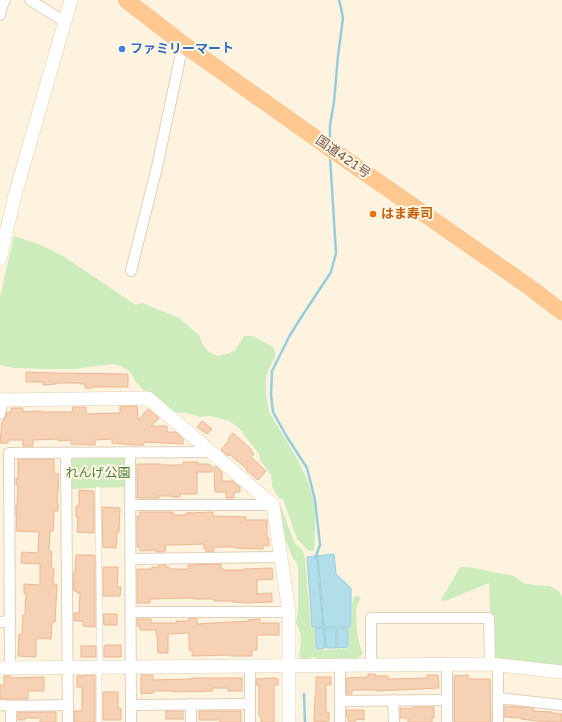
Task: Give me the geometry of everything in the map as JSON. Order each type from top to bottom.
[{"type":"highway","name":"国道421号","points":[[126,0],[184,44],[338,154],[528,286],[562,312]]},
{"type":"street","points":[[0,15],[5,0]]},
{"type":"street","points":[[30,0],[65,22]]},
{"type":"street","points":[[0,259],[15,195],[71,0]]},
{"type":"street","points":[[131,271],[157,167],[184,44]]},
{"type":"street","points":[[0,414],[2,400],[148,398],[273,505],[289,612],[289,722]]},
{"type":"street","points":[[130,452],[132,667],[131,722]]},
{"type":"street","points":[[210,452],[4,453],[5,668],[67,668],[99,671],[132,667],[494,665],[562,672]]},
{"type":"street","points":[[66,453],[68,722]]},
{"type":"street","points":[[130,505],[273,505]]},
{"type":"street","points":[[131,559],[281,557]]},
{"type":"street","points":[[131,612],[289,612]]},
{"type":"street","points":[[371,666],[371,618],[488,618],[498,698],[498,722]]},
{"type":"street","points":[[447,665],[447,722]]},
{"type":"street","points":[[250,666],[250,722]]},
{"type":"street","points":[[340,666],[340,722]]},
{"type":"street","points":[[498,698],[562,705]]},
{"type":"street","points":[[393,700],[394,722]]},
{"type":"street","points":[[340,701],[447,700]]},
{"type":"street","points":[[191,704],[191,722]]},
{"type":"street","points":[[131,705],[250,704]]},
{"type":"street","points":[[0,706],[68,705]]},
{"type":"street","points":[[11,706],[11,722]]},
{"type":"lane","points":[[98,490],[99,722]]},
{"type":"green space","points":[[14,236],[41,245],[63,256],[136,305],[143,303],[179,318],[199,335],[203,345],[209,352],[218,356],[235,350],[244,336],[253,336],[273,347],[276,355],[266,379],[269,412],[300,464],[313,498],[315,511],[314,551],[309,551],[297,539],[283,499],[279,498],[276,494],[272,486],[271,475],[260,460],[259,454],[239,428],[229,421],[210,416],[200,417],[186,413],[173,412],[143,390],[135,381],[130,372],[121,366],[112,364],[74,369],[45,369],[14,368],[0,365],[0,297]]},
{"type":"green space","name":"れんげ公園","points":[[123,456],[125,458],[126,487],[70,489],[72,457]]},
{"type":"green space","points":[[281,507],[294,542],[303,551],[305,558],[311,627],[314,629],[315,649],[326,650],[349,648],[349,629],[352,627],[352,604],[354,597],[357,596],[361,597],[356,609],[358,639],[363,654],[359,657],[351,660],[322,659],[313,657],[301,660],[299,656],[301,640],[300,632],[296,623],[298,610],[298,567],[286,541],[279,510]]},
{"type":"green space","points":[[460,567],[468,567],[514,576],[523,583],[550,586],[559,591],[562,597],[562,667],[497,660],[492,653],[489,583],[445,601],[441,600]]},
{"type":"water","points":[[334,554],[336,574],[351,588],[351,627],[324,627],[318,556],[323,627],[312,627],[307,557]]},
{"type":"water","points":[[315,628],[324,628],[325,648],[316,648]]},
{"type":"water","points":[[324,628],[336,628],[336,648],[326,648]]},
{"type":"water","points":[[337,628],[348,628],[348,647],[337,648]]},
{"type":"building","points":[[26,372],[128,374],[128,387],[85,388],[85,384],[80,383],[56,383],[43,385],[43,382],[26,382]]},
{"type":"building","points":[[120,406],[137,406],[138,420],[148,409],[159,418],[151,426],[167,426],[167,432],[176,432],[183,439],[183,444],[144,442],[144,445],[135,445],[112,443],[112,439],[95,440],[95,445],[71,444],[71,440],[58,441],[58,439],[33,440],[33,446],[23,446],[23,440],[8,440],[8,443],[0,443],[2,422],[7,412],[11,412],[11,408],[23,408],[23,412],[72,412],[73,407],[86,407],[86,414],[120,413]]},
{"type":"building","points":[[202,421],[212,429],[207,434],[197,427]]},
{"type":"building","points":[[233,433],[252,450],[251,452],[254,454],[251,457],[266,471],[258,480],[229,454],[228,456],[221,450]]},
{"type":"building","points":[[18,459],[54,459],[54,474],[59,474],[58,511],[54,511],[53,531],[50,531],[49,551],[52,552],[51,568],[54,568],[53,584],[57,584],[55,622],[52,622],[51,639],[38,638],[36,640],[36,657],[18,656],[19,634],[22,635],[23,615],[25,615],[26,593],[24,593],[24,584],[40,585],[40,564],[21,563],[22,552],[38,553],[39,532],[16,531],[18,485],[16,485],[16,478],[18,479]]},
{"type":"building","points":[[183,462],[198,462],[198,464],[209,464],[212,466],[212,472],[197,472],[197,494],[180,494],[180,497],[158,496],[159,498],[137,498],[137,464],[183,465]]},
{"type":"building","points":[[214,467],[217,467],[222,472],[222,481],[233,481],[233,483],[240,487],[240,492],[234,492],[234,498],[226,498],[226,492],[215,492]]},
{"type":"building","points":[[79,490],[94,491],[94,533],[77,532],[78,517],[76,517],[76,506],[79,506]]},
{"type":"building","points":[[102,507],[120,508],[119,532],[117,532],[116,548],[103,547]]},
{"type":"building","points":[[140,512],[173,512],[173,515],[186,515],[186,513],[213,512],[213,516],[246,517],[246,520],[267,520],[267,538],[269,538],[269,546],[263,545],[263,549],[214,547],[214,551],[206,552],[206,549],[204,549],[204,544],[166,545],[165,552],[156,552],[155,550],[140,551],[140,547],[137,547],[137,516],[140,516]]},
{"type":"building","points":[[76,555],[95,555],[95,627],[83,626],[83,621],[74,621],[74,613],[79,613],[80,593],[74,591],[73,573],[75,573]]},
{"type":"building","points":[[221,564],[221,569],[223,570],[272,568],[273,579],[257,580],[257,594],[272,593],[272,602],[246,603],[194,598],[150,599],[150,603],[137,603],[137,569],[152,569],[152,567],[159,567],[159,565],[166,565],[169,569],[188,569],[188,565]]},
{"type":"building","points":[[103,567],[118,567],[117,587],[121,587],[120,596],[103,596]]},
{"type":"building","points":[[103,614],[117,614],[117,625],[104,625]]},
{"type":"building","points":[[189,618],[197,618],[197,624],[260,619],[260,623],[279,623],[279,635],[257,635],[257,650],[252,650],[252,656],[192,656],[192,650],[189,650],[189,633],[168,634],[168,653],[158,653],[156,630],[140,630],[140,626],[137,626],[137,619],[151,619],[151,623],[176,623],[176,621],[189,621]]},
{"type":"building","points":[[121,645],[121,657],[104,657],[104,646]]},
{"type":"building","points":[[81,646],[96,646],[96,657],[81,657]]},
{"type":"building","points":[[368,674],[375,674],[375,676],[388,676],[388,679],[427,678],[427,675],[438,675],[439,688],[377,691],[352,690],[352,694],[346,694],[346,678],[368,677]]},
{"type":"building","points":[[95,675],[95,722],[74,722],[74,711],[82,711],[82,687],[77,687],[77,676]]},
{"type":"building","points":[[141,675],[153,675],[153,680],[242,678],[242,691],[228,691],[228,688],[213,688],[213,691],[153,691],[153,693],[141,694]]},
{"type":"building","points":[[468,675],[468,679],[490,679],[491,722],[454,722],[454,676]]},
{"type":"building","points":[[4,676],[11,676],[11,678],[44,677],[44,691],[28,691],[28,699],[0,699],[0,685],[4,685]]},
{"type":"building","points":[[316,677],[331,677],[331,685],[326,685],[326,712],[329,712],[329,721],[314,722]]},
{"type":"building","points":[[256,679],[278,679],[278,685],[274,685],[274,722],[261,722],[261,716],[259,716],[259,685],[256,685]]},
{"type":"building","points":[[103,692],[118,692],[118,708],[121,708],[121,720],[103,720]]},
{"type":"building","points":[[504,706],[534,708],[533,711],[562,714],[562,722],[504,717]]},
{"type":"building","points":[[412,707],[434,707],[434,718],[432,717],[432,722],[408,722],[408,718],[400,718],[400,708],[411,709]]},
{"type":"building","points":[[346,710],[364,710],[364,720],[356,719],[356,721],[348,721],[348,717],[346,717]]},
{"type":"building","points":[[166,711],[183,711],[183,719],[166,719]]},
{"type":"building","points":[[199,711],[241,711],[241,722],[199,720]]},
{"type":"building","points":[[18,712],[56,712],[56,722],[40,722],[40,718],[25,718],[25,720],[18,720]]},
{"type":"waterway","points":[[330,140],[330,125],[343,18],[339,0]]},
{"type":"waterway","points":[[316,558],[320,545],[315,500],[307,468],[273,412],[271,395],[272,371],[290,335],[331,272],[336,253],[330,157]]},
{"type":"waterway","points":[[304,694],[305,722]]},
{"type":"place","name":"ファミリーマート","points":[[122,49]]},
{"type":"place","name":"はま寿司","points":[[373,214]]}]
